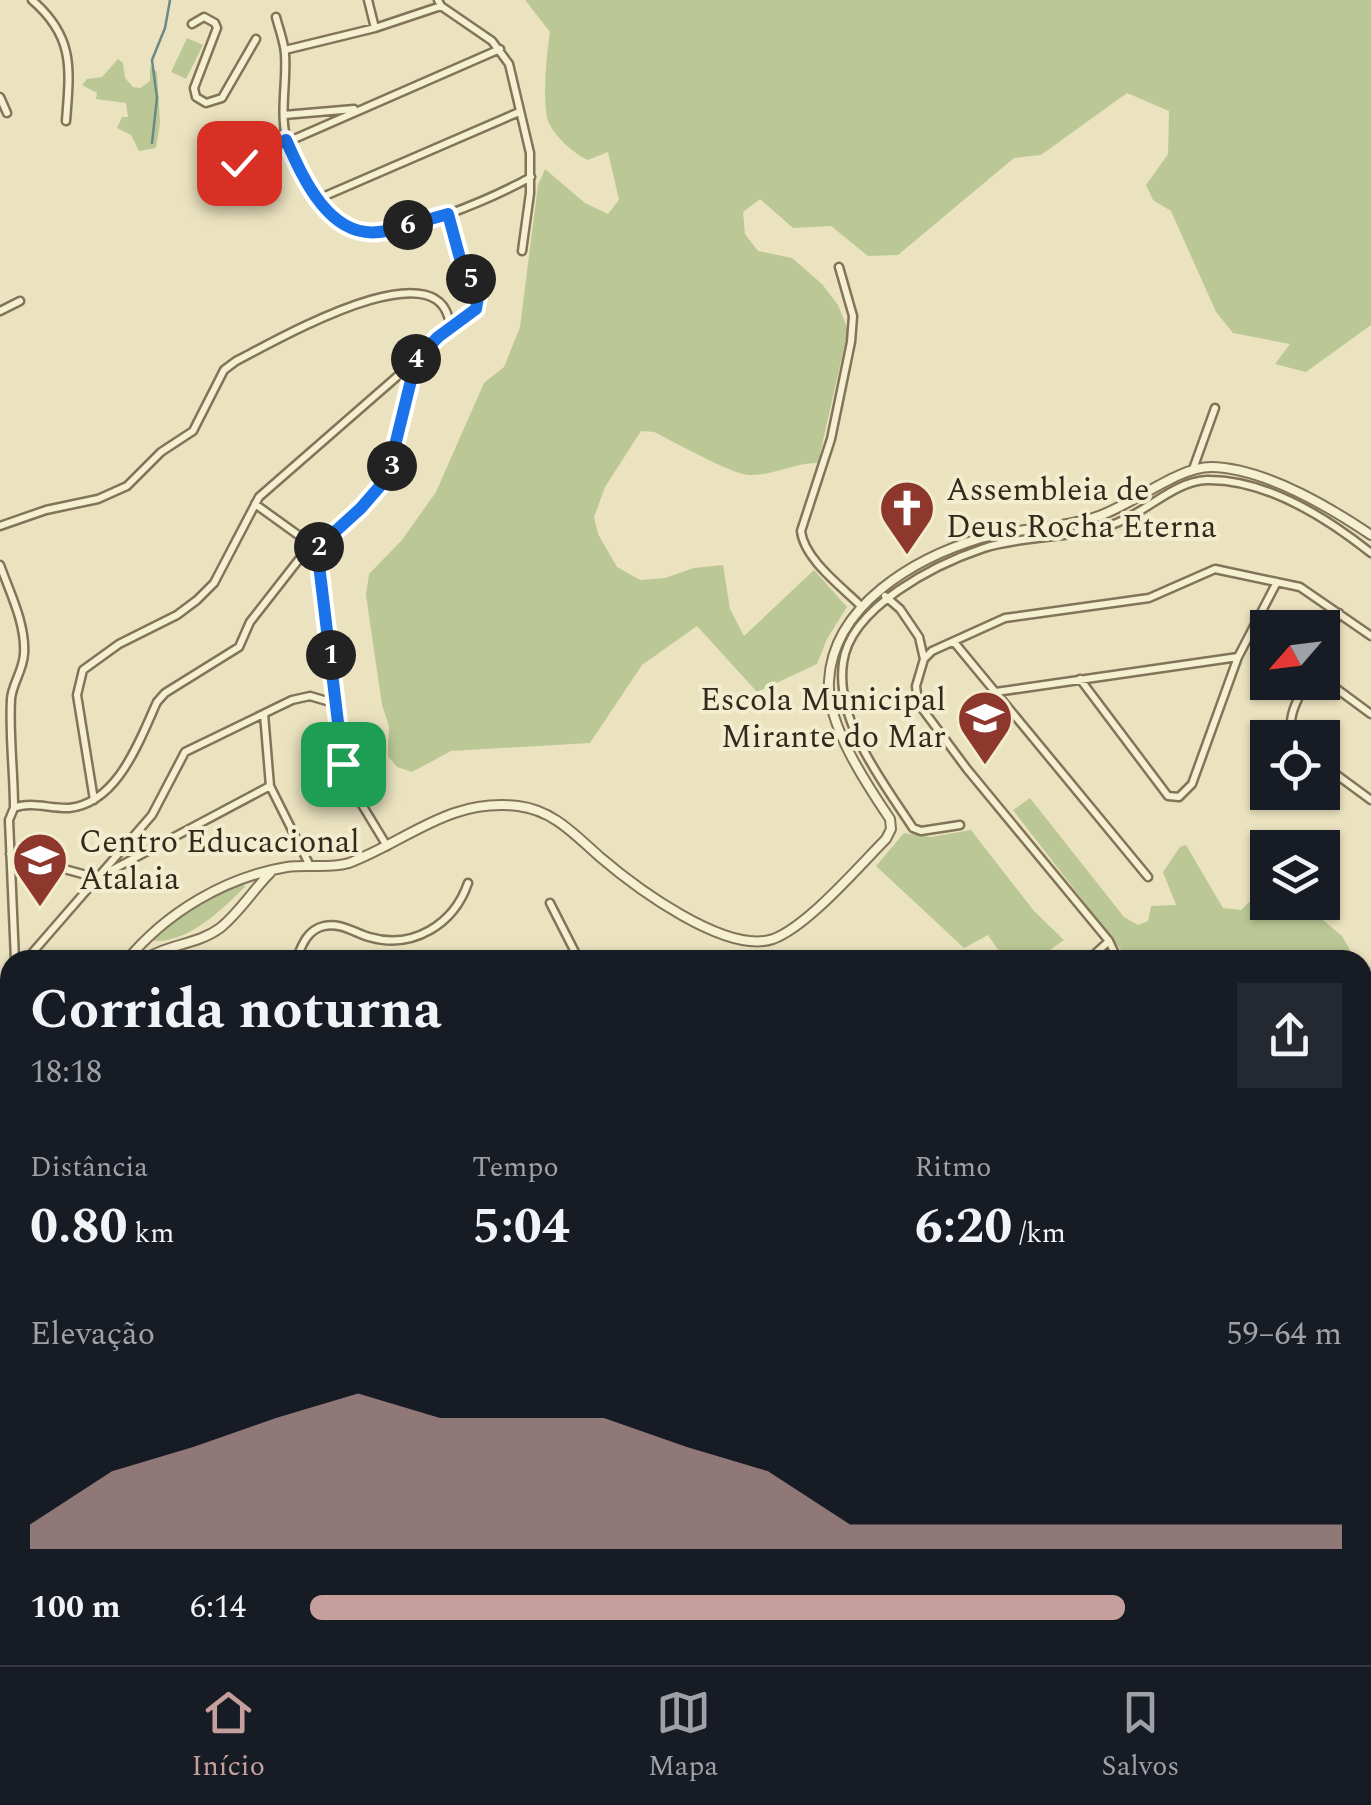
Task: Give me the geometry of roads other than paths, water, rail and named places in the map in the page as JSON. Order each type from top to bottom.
[{"type":"street","points":[[32,0],[47,14],[65,44],[69,60],[66,122]]},
{"type":"street","points":[[368,0],[375,28]]},
{"type":"street","points":[[285,50],[375,28],[439,3],[500,49],[510,64],[530,153],[522,251]]},
{"type":"street","points":[[276,16],[285,50],[286,140],[318,199],[344,226],[361,232],[390,230],[448,214],[531,177]]},
{"type":"street","points":[[192,24],[204,17],[216,28],[194,93],[206,102],[222,98],[256,39]]},
{"type":"street","points":[[239,163],[500,49]]},
{"type":"street","points":[[0,97],[7,114]]},
{"type":"street","points":[[284,115],[360,109]]},
{"type":"street","points":[[318,199],[519,112]]},
{"type":"street","points":[[94,800],[76,695],[83,670],[119,644],[198,600],[214,583],[256,504],[277,478],[476,309],[478,297],[461,262],[448,214]]},
{"type":"street","points":[[839,267],[850,299],[850,342],[832,439],[801,531],[802,541],[810,552],[861,606]]},
{"type":"street","points":[[0,526],[46,510],[98,499],[127,486],[161,452],[200,424],[224,370],[236,360],[333,311],[419,291],[442,302],[449,314],[450,329]]},
{"type":"street","points":[[0,311],[20,301]]},
{"type":"street","points":[[14,808],[71,808],[104,795],[116,781],[157,702],[239,647],[250,622],[314,546],[361,508],[387,478],[416,360]]},
{"type":"street","points":[[1193,469],[1215,408]]},
{"type":"street","points":[[135,950],[167,918],[231,884],[274,870],[349,864],[456,810],[475,806],[527,808],[560,821],[618,872],[699,923],[732,938],[758,942],[777,938],[822,902],[886,839],[891,829],[890,819],[850,753],[828,684],[842,635],[861,606],[878,590],[906,572],[981,538],[1091,519],[1132,504],[1193,469],[1227,470],[1274,483],[1312,498],[1371,535]]},
{"type":"street","points":[[960,825],[921,831],[913,828],[874,770],[850,716],[844,686],[846,653],[862,621],[887,598],[987,547],[1109,526],[1137,515],[1183,486],[1202,480],[1246,486],[1288,500],[1371,552]]},
{"type":"street","points":[[256,504],[314,546],[343,764],[350,785],[386,846]]},
{"type":"street","points":[[0,565],[22,628],[24,652],[12,692],[14,808],[9,820],[15,950]]},
{"type":"street","points":[[924,659],[1016,616],[1149,598],[1208,570],[1300,587],[1334,610]]},
{"type":"street","points":[[1080,679],[1168,796],[1179,797],[1192,784],[1238,657],[1277,582]]},
{"type":"street","points":[[878,590],[911,622],[919,637],[924,659],[916,686],[918,704],[1114,950]]},
{"type":"street","points":[[1340,614],[1371,636]]},
{"type":"street","points":[[954,642],[1148,877]]},
{"type":"street","points":[[996,692],[1238,657]]},
{"type":"street","points":[[1340,691],[1371,714]]},
{"type":"street","points":[[35,950],[152,815],[184,752],[292,700],[310,696],[337,704]]},
{"type":"street","points":[[264,714],[270,786],[310,866]]},
{"type":"street","points":[[837,720],[850,716]]},
{"type":"street","points":[[1340,777],[1371,800]]},
{"type":"street","points":[[10,854],[97,878],[270,786]]},
{"type":"street","points":[[148,934],[149,943],[160,950],[200,939],[221,927],[274,870]]},
{"type":"street","points":[[301,950],[308,935],[324,926],[340,926],[384,940],[426,933],[454,913],[468,883]]},
{"type":"street","points":[[550,902],[574,950]]},
{"type":"street","points":[[1104,950],[1112,945]]},
{"type":"street","points":[[1111,950],[1112,945]]},
{"type":"waterway","points":[[152,143],[157,98],[152,60],[165,28],[170,0]]},
{"type":"place","name":"Assembleia de Deus Rocha Eterna","points":[[907,557]]},
{"type":"place","name":"Escola Municipal Mirante do Mar","points":[[985,767]]},
{"type":"place","name":"Centro Educacional Atalaia","points":[[40,909]]}]
